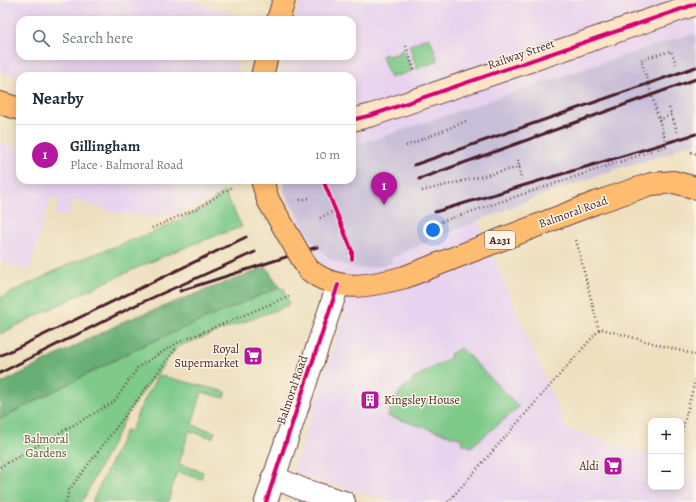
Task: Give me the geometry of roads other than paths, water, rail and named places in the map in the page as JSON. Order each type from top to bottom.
[{"type":"main road","points":[[279,16],[284,0]]},
{"type":"main road","points":[[263,72],[266,60]]},
{"type":"main road","points":[[0,103],[16,108]]},
{"type":"main road","name":"Balmoral Road","points":[[263,184],[268,200],[308,269],[318,278],[338,285],[373,286],[405,277],[595,203],[651,184],[674,182],[696,188]]},
{"type":"street","name":"Railway Street","points":[[356,119],[372,115],[696,4]]},
{"type":"street","name":"Balmoral Road","points":[[266,502],[273,477],[338,285]]},
{"type":"street","points":[[273,477],[304,490],[344,502]]},
{"type":"railway","points":[[414,165],[696,67]]},
{"type":"railway","points":[[419,179],[696,79]]},
{"type":"railway","points":[[435,212],[696,134]]},
{"type":"railway","points":[[0,356],[246,237]]},
{"type":"railway","points":[[180,291],[317,247]]},
{"type":"railway","points":[[0,373],[136,305],[255,252]]},
{"type":"place","name":"Gillingham","points":[[384,205]]},
{"type":"place","name":"Royal Supermarket","points":[[253,356]]},
{"type":"place","name":"Kingsley House","points":[[370,400]]},
{"type":"place","name":"Aldi","points":[[613,466]]},
{"type":"park label","name":"Balmoral Gardens","points":[[46,446]]}]
